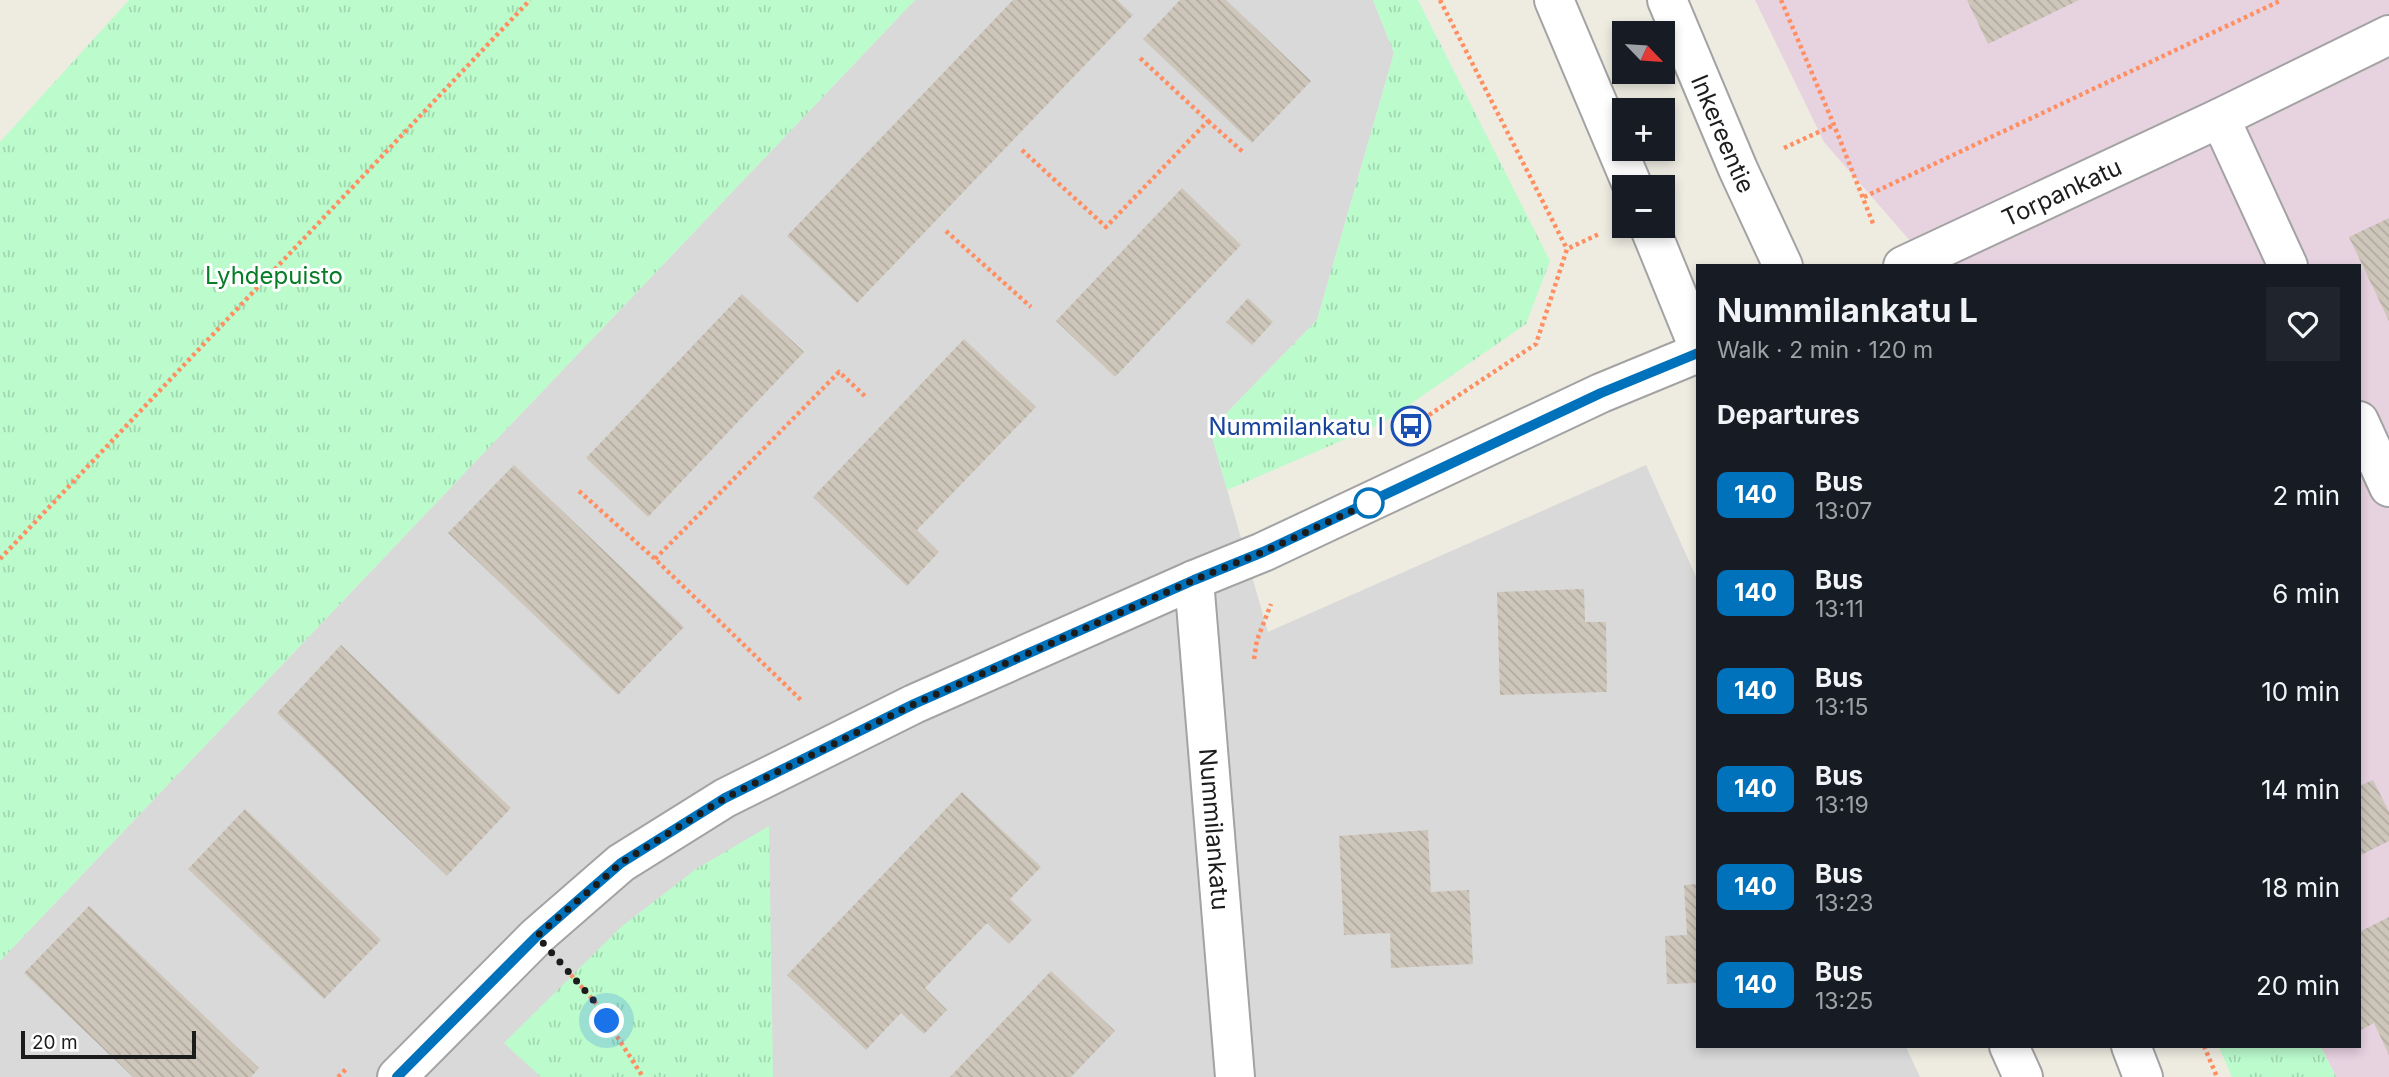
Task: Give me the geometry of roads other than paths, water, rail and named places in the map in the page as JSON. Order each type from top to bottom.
[{"type":"street","points":[[1554,0],[1628,175]]},
{"type":"street","name":"Inkereentie","points":[[1667,0],[1738,169],[1782,264]]},
{"type":"street","name":"Torpankatu","points":[[1907,264],[2220,118],[2389,35]]},
{"type":"street","points":[[2220,118],[2287,264]]},
{"type":"street","points":[[1654,238],[1696,341]]},
{"type":"street","points":[[397,1077],[537,936],[621,863],[725,798],[914,704],[1263,552],[1601,393],[1696,354]]},
{"type":"street","points":[[2361,425],[2389,487]]},
{"type":"street","name":"Nummilankatu","points":[[1194,580],[1235,1077]]},
{"type":"street","points":[[2009,1048],[2023,1077]]},
{"type":"street","points":[[2132,1048],[2143,1077]]},
{"type":"place","name":"Nummilankatu I","points":[[1411,426]]},
{"type":"park label","name":"Lyhdepuisto","points":[[274,275]]}]
